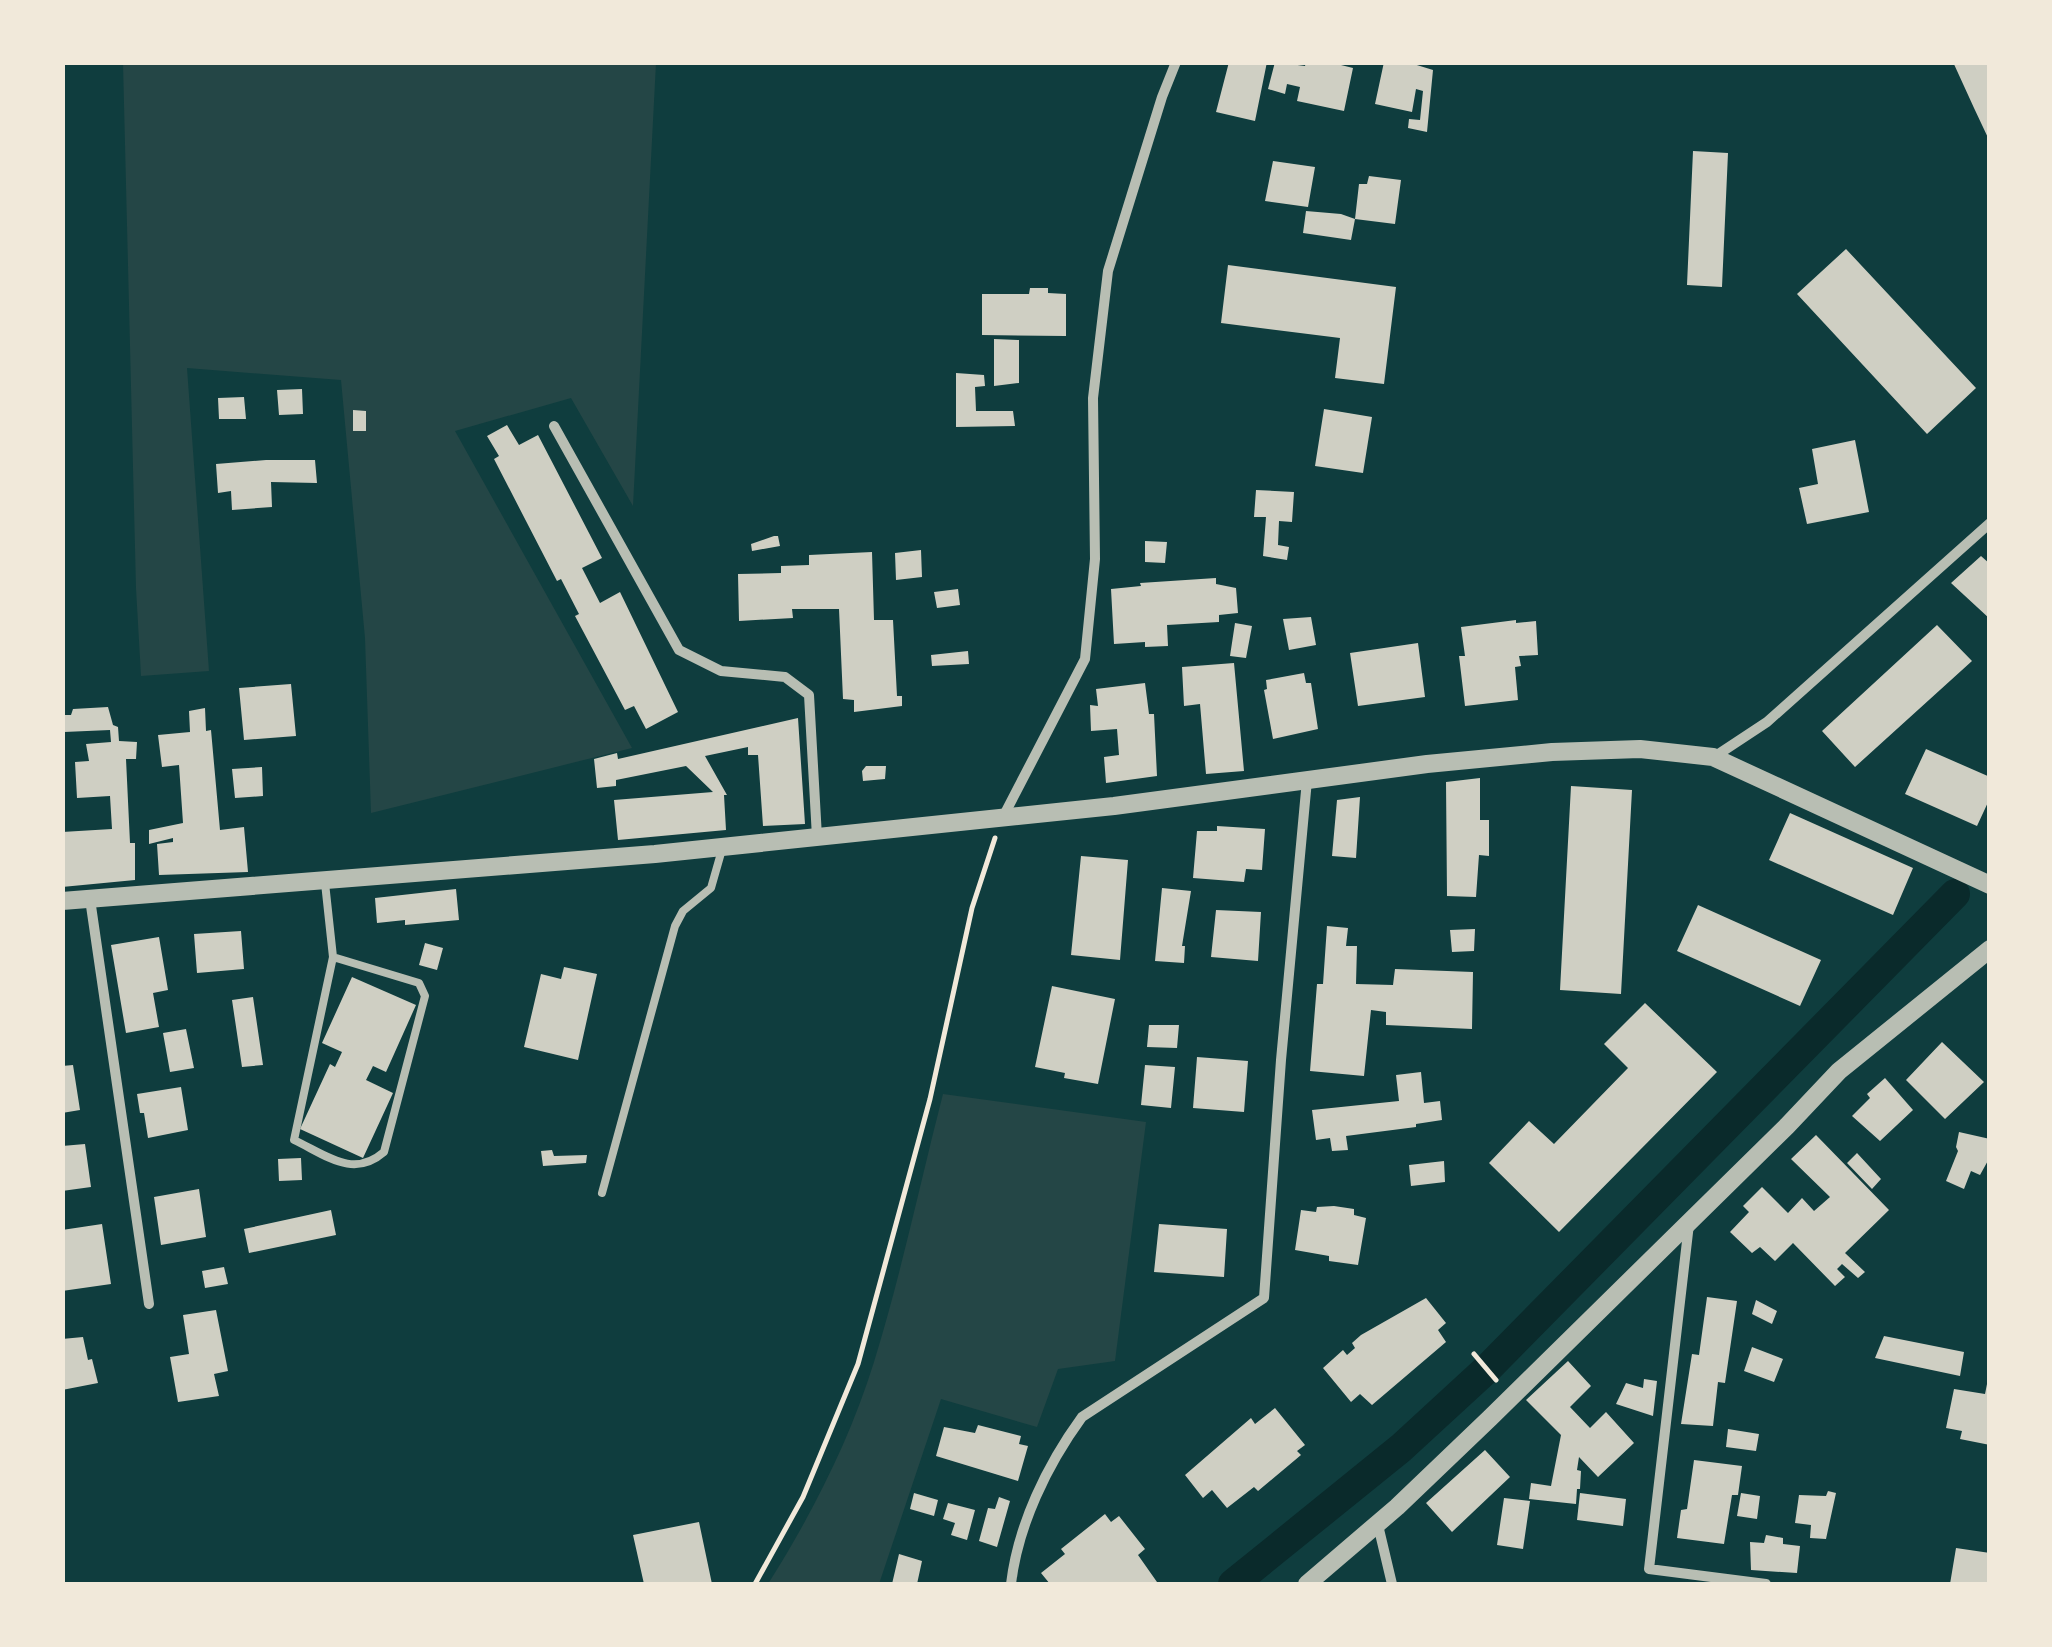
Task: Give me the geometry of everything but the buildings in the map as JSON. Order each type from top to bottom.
[{"type":"street","points":[[1002,816],[1085,659],[1095,559],[1093,398],[1108,271],[1176,62]]},
{"type":"street","points":[[554,426],[679,650],[722,671],[784,677],[808,695],[817,837]]},
{"type":"street","points":[[1714,757],[1767,722],[1990,523]]},
{"type":"street","points":[[62,901],[724,846],[1427,764],[1552,752],[1640,749],[1714,757],[1990,885]]},
{"type":"street","points":[[1011,1584],[1027,1516],[1069,1434],[1082,1417],[1264,1298],[1307,780]]},
{"type":"street","points":[[90,899],[149,1304]]},
{"type":"street","points":[[1307,1584],[1378,1525],[1689,1223],[1838,1071],[1990,948]]},
{"type":"street","points":[[1689,1223],[1649,1569],[1766,1584]]},
{"type":"street","points":[[1378,1525],[1392,1584]]},
{"type":"lane","points":[[602,1192],[675,926],[683,911],[711,888],[724,846]]},
{"type":"lane","points":[[324,878],[334,958],[294,1140],[352,1167],[371,1164],[384,1152],[425,996],[419,983],[334,958]]},
{"type":"path","points":[[755,1584],[803,1497],[858,1364],[930,1099],[972,908],[1002,816]]},
{"type":"path","points":[[1474,1354],[1493,1376]]},
{"type":"shaded area","points":[[123,63],[656,63],[633,506],[571,398],[455,431],[632,748],[371,813],[365,638],[341,380],[187,368],[209,671],[141,676]]},
{"type":"shaded area","points":[[943,1094],[1146,1122],[1115,1361],[1058,1369],[1037,1427],[941,1399],[879,1584],[768,1584],[828,1477],[864,1391],[893,1296]]},
{"type":"waterway","points":[[1233,1584],[1401,1448],[1488,1368],[1955,894]]}]
